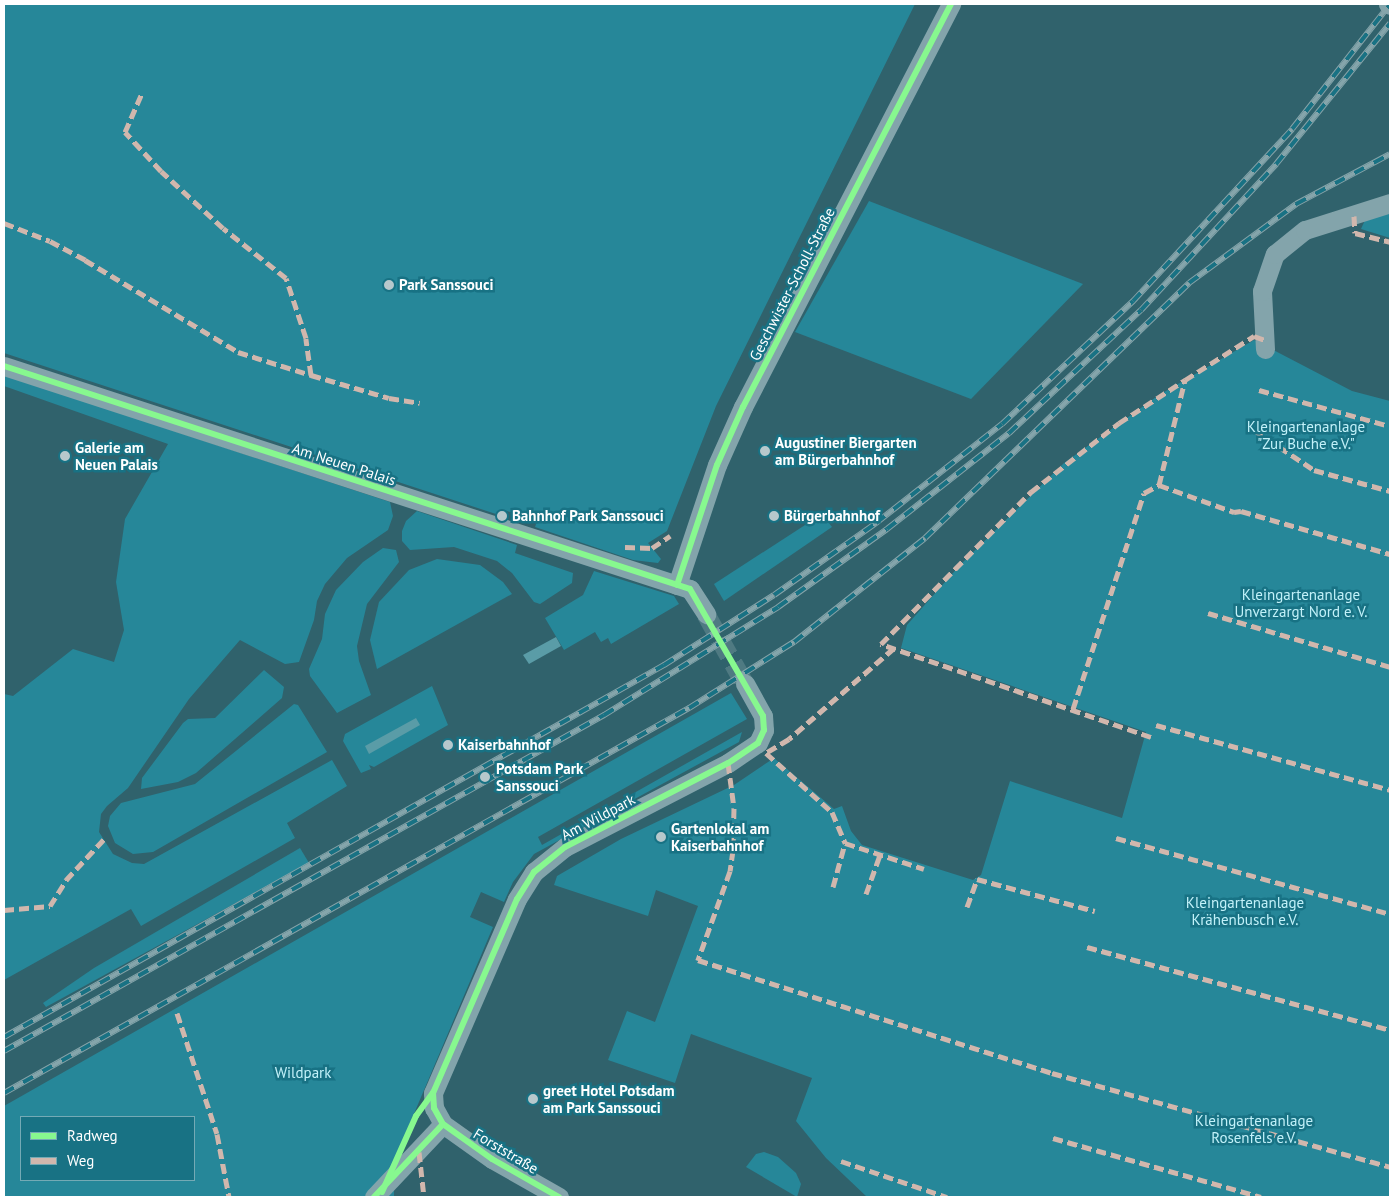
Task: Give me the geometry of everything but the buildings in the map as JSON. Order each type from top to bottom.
[{"type":"street","name":"Geschwister-Scholl-Straße","points":[[677,585],[717,465],[743,407],[951,4]]},
{"type":"street","points":[[1266,348],[1262,291],[1275,254],[1305,230],[1390,203]]},
{"type":"street","name":"Am Neuen Palais","points":[[4,366],[677,585]]},
{"type":"street","points":[[677,585],[690,589],[706,614]]},
{"type":"street","name":"Am Wildpark","points":[[443,1124],[434,1108],[434,1092],[517,899],[534,872],[565,847],[728,763],[758,743],[764,730],[762,716],[746,684]]},
{"type":"street","points":[[374,1197],[443,1124]]},
{"type":"street","name":"Forststraße","points":[[443,1124],[492,1159],[559,1197]]},
{"type":"green space","name":"Park Sanssouci","points":[[4,4],[915,4],[716,406],[667,531],[648,543],[661,559],[658,563],[633,560],[535,527],[537,521],[501,509],[499,515],[4,353]]},
{"type":"green space","points":[[869,201],[1083,284],[971,399],[795,332]]},
{"type":"green space","points":[[1390,212],[1390,238],[1361,229],[1365,220]]},
{"type":"green space","points":[[1254,340],[1352,391],[1390,401],[1390,1197],[867,1197],[826,1158],[796,1121],[812,1078],[691,1034],[675,1083],[608,1060],[627,1011],[655,1022],[698,906],[656,890],[648,916],[554,885],[557,876],[621,839],[734,785],[774,758],[834,809],[842,806],[851,831],[862,845],[973,880],[981,875],[1010,781],[1122,818],[1146,732],[901,648],[907,625],[960,565],[1064,463],[1159,395]]},
{"type":"green space","points":[[4,375],[390,502],[393,516],[388,530],[347,558],[325,584],[317,601],[314,620],[299,662],[285,664],[240,640],[189,699],[128,788],[107,806],[101,814],[99,832],[113,854],[132,863],[144,864],[332,760],[347,786],[287,823],[295,838],[141,926],[131,909],[4,980],[4,694],[13,696],[73,649],[114,662],[124,630],[116,582],[125,519],[168,444],[4,386]]},
{"type":"green space","points":[[417,511],[517,545],[515,553],[573,573],[572,583],[540,604],[534,602],[512,573],[497,561],[454,547],[410,550],[402,541],[402,531],[406,521]]},
{"type":"green space","points":[[822,514],[832,527],[724,601],[714,584]]},
{"type":"green space","points":[[383,548],[396,550],[399,562],[367,604],[357,646],[359,661],[371,695],[337,713],[310,676],[309,669],[322,639],[325,614],[336,590],[363,562]]},
{"type":"green space","points":[[437,559],[480,565],[503,582],[512,594],[377,669],[370,640],[379,602],[409,570]]},
{"type":"green space","points":[[594,571],[674,596],[679,604],[611,644],[608,638],[601,642],[595,632],[564,650],[545,618],[583,595]]},
{"type":"green space","points":[[264,670],[284,687],[282,698],[196,773],[178,782],[141,789],[142,778],[183,723],[188,719],[215,718]]},
{"type":"green space","points":[[432,686],[448,725],[374,767],[369,765],[371,769],[361,773],[343,741],[345,734]]},
{"type":"green space","name":"Wildpark","points":[[731,693],[747,719],[538,837],[542,845],[742,732],[739,742],[534,854],[513,882],[504,902],[481,892],[470,917],[493,927],[394,1161],[394,1197],[4,1197],[4,1106]]},
{"type":"green space","points":[[294,704],[298,705],[327,752],[153,852],[133,854],[115,843],[108,826],[110,816],[121,803],[195,784]]},
{"type":"green space","points":[[300,848],[309,863],[46,1007],[43,1003],[94,968]]},
{"type":"green space","points":[[764,1152],[778,1157],[796,1173],[801,1184],[797,1197],[746,1167],[756,1154]]},
{"type":"shaded area","points":[[556,637],[561,646],[529,664],[523,655]]},
{"type":"shaded area","points":[[416,718],[420,725],[369,754],[365,746]]},
{"type":"tunnel","points":[[706,614],[745,684]]},
{"type":"railway","points":[[4,1037],[664,665],[774,595],[876,523],[1002,424],[1133,301],[1292,129],[1390,4]]},
{"type":"railway","points":[[4,1051],[604,715],[778,607],[887,529],[1009,433],[1141,310],[1276,164],[1390,23]]},
{"type":"railway","points":[[4,1093],[689,708],[794,642],[925,538],[1189,283],[1296,204],[1390,154]]},
{"type":"marked path","points":[[4,223],[50,241],[85,260],[238,352],[311,375],[306,338],[286,278],[223,228],[161,171],[125,132],[142,93]]},
{"type":"marked path","points":[[1354,216],[1355,233],[1390,242]]},
{"type":"marked path","points":[[1073,709],[1144,493],[1159,485],[1185,380],[1254,336],[1265,340]]},
{"type":"marked path","points":[[311,375],[389,398],[420,403]]},
{"type":"marked path","points":[[1151,737],[881,644],[1031,492],[1119,423],[1185,380]]},
{"type":"marked path","points":[[1259,390],[1390,426]]},
{"type":"marked path","points":[[1254,430],[1314,470],[1390,491]]},
{"type":"marked path","points":[[1159,485],[1234,512],[1241,511],[1390,554]]},
{"type":"marked path","points":[[625,547],[652,548],[670,536]]},
{"type":"marked path","points":[[1208,613],[1390,667]]},
{"type":"marked path","points":[[894,648],[789,739],[766,753],[832,812],[845,843],[924,869]]},
{"type":"marked path","points":[[1156,725],[1390,790]]},
{"type":"marked path","points":[[728,763],[734,808],[733,850],[730,871],[698,960],[1052,1073],[1390,1167]]},
{"type":"marked path","points":[[4,910],[50,906],[66,880],[106,837]]},
{"type":"marked path","points":[[1116,838],[1390,914]]},
{"type":"marked path","points":[[833,887],[845,843]]},
{"type":"marked path","points":[[866,894],[880,855]]},
{"type":"marked path","points":[[967,907],[977,879],[1095,911]]},
{"type":"marked path","points":[[1087,947],[1390,1030]]},
{"type":"marked path","points":[[177,1013],[217,1134],[229,1197]]},
{"type":"marked path","points":[[1053,1138],[1261,1197]]},
{"type":"marked path","points":[[419,1152],[424,1197]]},
{"type":"marked path","points":[[841,1161],[947,1197]]},
{"type":"cycle path","points":[[677,585],[717,465],[743,407],[951,4]]},
{"type":"cycle path","points":[[4,366],[690,589],[763,716],[764,730],[758,743],[728,763],[565,847],[534,872],[517,899],[433,1093],[434,1108],[443,1124],[492,1159],[559,1197]]},
{"type":"cycle path","points":[[382,1192],[416,1116],[433,1093]]},
{"type":"cycle path","points":[[374,1197],[443,1124]]},
{"type":"place","name":"Park Sanssouci","points":[[389,285]]},
{"type":"place","name":"Augustiner Biergarten am Bürgerbahnhof","points":[[765,451]]},
{"type":"place","name":"Galerie am Neuen Palais","points":[[65,456]]},
{"type":"place","name":"Bahnhof Park Sanssouci","points":[[502,516]]},
{"type":"place","name":"Bürgerbahnhof","points":[[774,516]]},
{"type":"place","name":"Kaiserbahnhof","points":[[448,745]]},
{"type":"place","name":"Potsdam Park Sanssouci","points":[[485,777]]},
{"type":"place","name":"Gartenlokal am Kaiserbahnhof","points":[[661,837]]},
{"type":"place","name":"greet Hotel Potsdam am Park Sanssouci","points":[[533,1099]]},
{"type":"park label","name":"Kleingartenanlage \"Zur Buche e.V.\"","points":[[1306,434]]},
{"type":"park label","name":"Kleingartenanlage Unverzargt Nord e. V.","points":[[1301,602]]},
{"type":"park label","name":"Kleingartenanlage Krähenbusch e.V.","points":[[1245,910]]},
{"type":"park label","name":"Kleingartenanlage Rosenfels e.V.","points":[[1254,1128]]}]
